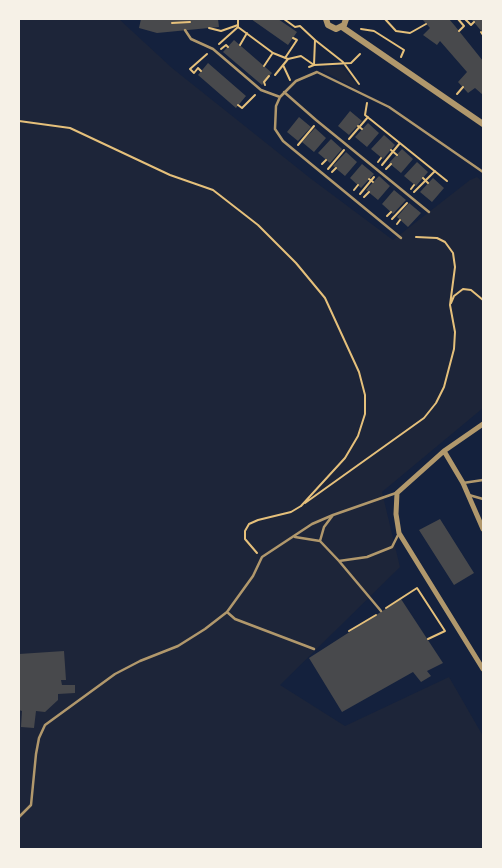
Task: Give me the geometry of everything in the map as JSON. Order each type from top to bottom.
[{"type":"street","points":[[326,19],[330,28],[342,28],[483,124]]},
{"type":"street","points":[[342,28],[346,19]]},
{"type":"street","points":[[483,424],[444,451],[396,493],[396,514],[399,534],[483,669]]},
{"type":"street","points":[[444,451],[463,483],[483,529]]},
{"type":"lane","points":[[185,30],[191,39],[215,48],[261,90],[280,97]]},
{"type":"lane","points":[[401,238],[283,141],[275,129],[276,106],[280,97],[296,81],[317,72],[390,107],[483,172]]},
{"type":"lane","points":[[284,92],[429,212]]},
{"type":"lane","points":[[463,483],[483,480]]},
{"type":"lane","points":[[19,817],[31,804],[36,754],[39,738],[45,725],[115,674],[140,661],[178,646],[227,612],[253,576],[262,557],[312,524],[396,493]]},
{"type":"lane","points":[[468,494],[483,498]]},
{"type":"lane","points":[[320,541],[324,527],[333,515]]},
{"type":"lane","points":[[339,561],[367,557],[392,547],[399,534]]},
{"type":"lane","points":[[295,537],[320,541],[382,611]]},
{"type":"lane","points":[[227,612],[235,619],[314,649]]},
{"type":"path","points":[[201,71],[198,68],[194,73],[190,69],[238,26],[238,19]]},
{"type":"path","points":[[285,19],[295,27],[300,26],[343,62],[364,92]]},
{"type":"path","points":[[385,19],[396,31],[410,33],[426,24]]},
{"type":"path","points":[[458,19],[471,25],[474,22]]},
{"type":"path","points":[[460,31],[464,26],[462,20]]},
{"type":"path","points":[[172,23],[190,22]]},
{"type":"path","points":[[209,28],[221,31],[238,26]]},
{"type":"path","points":[[238,26],[273,53],[286,58],[300,56],[314,65],[315,40]]},
{"type":"path","points":[[361,29],[374,31],[404,50],[401,57]]},
{"type":"path","points":[[240,45],[248,34]]},
{"type":"path","points":[[275,75],[297,40],[293,38]]},
{"type":"path","points":[[264,66],[273,53]]},
{"type":"path","points":[[319,65],[351,63],[360,54]]},
{"type":"path","points":[[283,65],[291,81]]},
{"type":"path","points":[[264,82],[269,76]]},
{"type":"path","points":[[457,94],[462,87]]},
{"type":"path","points":[[238,105],[242,108],[261,90]]},
{"type":"path","points":[[367,101],[365,115],[447,181]]},
{"type":"path","points":[[349,139],[368,117]]},
{"type":"path","points":[[19,121],[70,128],[170,176],[214,190],[258,225],[296,263],[325,298],[359,372],[365,395],[365,414],[358,436],[345,458],[301,506]]},
{"type":"path","points":[[298,145],[314,126]]},
{"type":"path","points":[[382,165],[400,143]]},
{"type":"path","points":[[301,148],[305,144]]},
{"type":"path","points":[[392,151],[396,155]]},
{"type":"path","points":[[328,169],[341,153]]},
{"type":"path","points":[[378,162],[381,158]]},
{"type":"path","points":[[322,164],[326,160]]},
{"type":"path","points":[[386,169],[391,164]]},
{"type":"path","points":[[332,172],[336,168]]},
{"type":"path","points":[[414,192],[435,171]]},
{"type":"path","points":[[360,194],[372,180]]},
{"type":"path","points":[[424,180],[428,183]]},
{"type":"path","points":[[354,190],[358,185]]},
{"type":"path","points":[[411,189],[414,185]]},
{"type":"path","points":[[364,197],[369,192]]},
{"type":"path","points":[[392,219],[409,201]]},
{"type":"path","points":[[387,216],[391,212]]},
{"type":"path","points":[[397,224],[400,220]]},
{"type":"path","points":[[262,557],[245,539],[245,530],[249,524],[291,512],[301,506],[406,432],[424,418],[436,404],[451,365],[454,349],[455,332],[450,305],[450,293],[455,267],[453,253],[445,242],[437,238],[416,237]]},
{"type":"path","points":[[450,305],[454,296],[463,289],[471,290],[483,300]]},
{"type":"path","points":[[450,293],[454,296]]},
{"type":"path","points":[[349,631],[417,588],[445,632],[428,639]]},
{"type":"shaded area","points":[[19,19],[119,19],[172,68],[310,178],[393,240],[470,180],[477,177],[483,182],[483,408],[382,492],[400,567],[280,685],[345,726],[449,677],[483,736],[483,849],[19,849]]},
{"type":"shaded area","points":[[325,67],[343,67],[361,91],[323,71]]},
{"type":"building","points":[[141,19],[218,19],[219,27],[157,33],[139,28]]},
{"type":"building","points":[[251,19],[278,19],[297,32],[288,45]]},
{"type":"building","points":[[422,19],[449,19],[455,26],[483,61],[483,95],[475,88],[468,93],[458,82],[467,72],[440,41],[437,45],[423,35],[430,28]]},
{"type":"building","points":[[483,19],[483,33],[472,20]]},
{"type":"building","points":[[234,40],[272,73],[262,85],[223,52]]},
{"type":"building","points":[[208,63],[246,96],[236,108],[198,75]]},
{"type":"building","points":[[350,111],[362,121],[349,135],[338,126]]},
{"type":"building","points":[[299,117],[311,127],[298,141],[287,132]]},
{"type":"building","points":[[368,123],[379,133],[367,147],[355,137]]},
{"type":"building","points":[[315,128],[326,138],[314,152],[302,142]]},
{"type":"building","points":[[384,135],[395,145],[383,159],[371,149]]},
{"type":"building","points":[[331,139],[342,149],[330,163],[318,153]]},
{"type":"building","points":[[402,149],[413,159],[401,173],[389,163]]},
{"type":"building","points":[[346,152],[357,162],[345,176],[333,166]]},
{"type":"building","points":[[417,162],[428,172],[416,186],[404,176]]},
{"type":"building","points":[[362,164],[374,174],[361,188],[350,178]]},
{"type":"building","points":[[379,176],[390,186],[378,200],[366,190]]},
{"type":"building","points":[[433,178],[444,188],[432,202],[420,192]]},
{"type":"building","points":[[394,190],[406,200],[393,214],[382,204]]},
{"type":"building","points":[[409,203],[421,213],[408,227],[397,217]]},
{"type":"building","points":[[440,519],[474,573],[454,585],[419,530]]},
{"type":"building","points":[[401,599],[443,663],[427,671],[431,676],[421,682],[413,672],[342,712],[309,658]]},
{"type":"building","points":[[64,651],[66,680],[61,680],[62,685],[75,685],[75,693],[58,694],[58,700],[45,712],[36,711],[34,728],[21,727],[22,711],[19,710],[19,654]]}]
